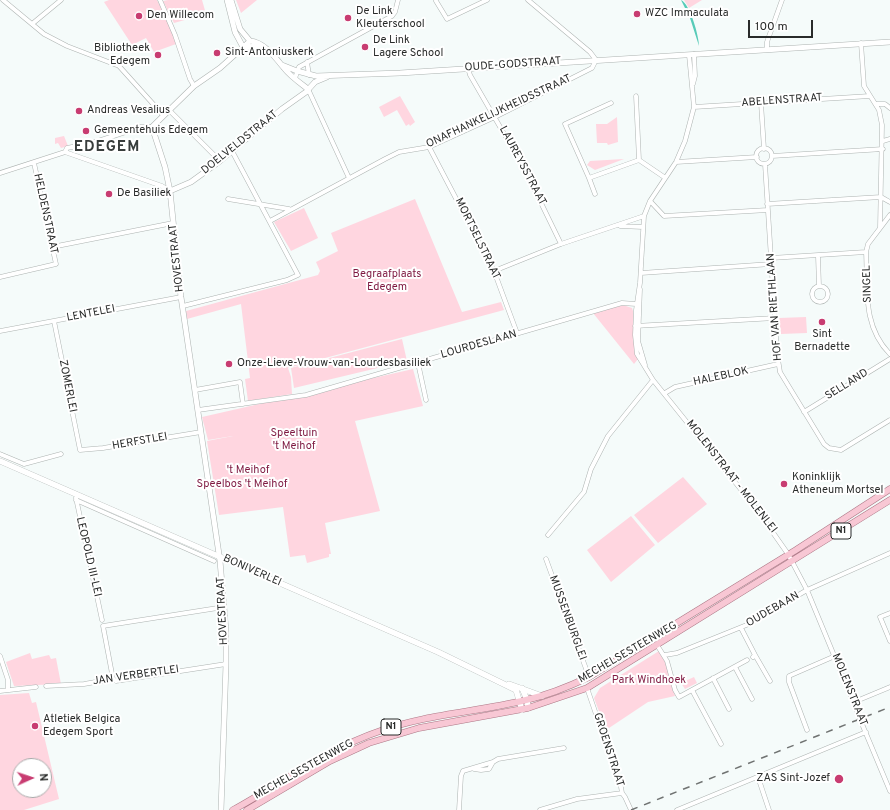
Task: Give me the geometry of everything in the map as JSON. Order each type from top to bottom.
[{"type":"main road","name":"BONIVERLEI","points":[[0,461],[76,497],[220,556],[438,652],[503,682],[516,690],[524,701]]},
{"type":"main road","name":"MECHELSESTEENWEG","points":[[233,810],[331,751],[380,730],[406,723],[524,701],[542,696],[589,677],[890,489]]},
{"type":"main road","name":"MECHELSESTEENWEG","points":[[248,810],[330,761],[369,743],[419,728],[525,709],[587,688],[890,500]]},
{"type":"main road","name":"BONIVERLEI","points":[[503,682],[542,696]]},
{"type":"main road","points":[[522,688],[525,709]]},
{"type":"street","points":[[3,0],[44,34],[59,42],[120,66],[163,115]]},
{"type":"street","points":[[32,24],[61,0]]},
{"type":"street","points":[[160,0],[194,86]]},
{"type":"street","points":[[226,0],[243,47]]},
{"type":"street","points":[[231,0],[234,22],[250,44]]},
{"type":"street","points":[[295,78],[299,67],[384,20],[395,12],[398,0]]},
{"type":"street","points":[[436,1],[447,19],[487,0]]},
{"type":"street","points":[[528,0],[578,41],[596,60]]},
{"type":"street","points":[[767,49],[767,42],[782,0]]},
{"type":"street","name":"OUDE-GODSTRAAT","points":[[281,64],[309,75],[332,76],[890,42]]},
{"type":"street","points":[[861,43],[864,86],[876,104],[881,117],[883,149],[880,228]]},
{"type":"street","points":[[0,173],[65,152],[67,148],[92,143],[141,127],[152,127],[194,86],[220,68],[243,47],[250,44],[263,46],[308,89],[349,178]]},
{"type":"street","points":[[637,326],[644,216],[650,201],[676,162],[685,141],[694,107],[690,78],[692,55]]},
{"type":"street","name":"ONAFHANKELIJKHEIDSSTRAAT","points":[[270,221],[289,209],[399,152],[429,147],[495,117],[592,68],[596,60]]},
{"type":"street","points":[[308,62],[311,83],[308,89]]},
{"type":"street","name":"LAUREYSSTRAAT","points":[[468,68],[470,75],[525,170],[562,244]]},
{"type":"street","name":"OUDE-GODSTRAAT","points":[[308,89],[315,82],[332,76]]},
{"type":"street","name":"DOELVELDSTRAAT","points":[[170,190],[191,182],[220,161],[308,89]]},
{"type":"street","points":[[636,96],[639,160]]},
{"type":"street","name":"ABELENSTRAAT","points":[[694,107],[870,96]]},
{"type":"street","points":[[761,102],[764,149]]},
{"type":"street","points":[[595,194],[565,124],[611,103]]},
{"type":"street","points":[[876,104],[885,104],[890,108]]},
{"type":"street","points":[[169,110],[220,161]]},
{"type":"street","name":"HOVESTRAAT","points":[[152,127],[165,167],[170,190],[181,297],[220,556],[226,664],[226,705],[221,810]]},
{"type":"street","points":[[883,141],[890,139]]},
{"type":"street","name":"MORTSELSTRAAT","points":[[429,147],[494,271],[517,334]]},
{"type":"street","points":[[764,149],[770,151],[772,156]]},
{"type":"street","points":[[757,157],[759,152],[764,149]]},
{"type":"street","points":[[772,156],[883,149]]},
{"type":"street","points":[[183,306],[287,280],[298,275],[232,151]]},
{"type":"street","points":[[65,152],[170,190]]},
{"type":"street","points":[[757,157],[759,161],[765,164],[769,162],[772,156]]},
{"type":"street","points":[[676,162],[757,157]]},
{"type":"street","points":[[639,160],[664,178]]},
{"type":"street","points":[[589,178],[639,160]]},
{"type":"street","name":"HELDENSTRAAT","points":[[0,277],[56,264],[34,163]]},
{"type":"street","name":"HOF VAN RIETHLAAN","points":[[765,164],[778,364],[786,383],[824,444],[829,448],[841,450],[890,420]]},
{"type":"street","points":[[767,204],[881,197],[890,202]]},
{"type":"street","points":[[228,199],[261,206],[289,209]]},
{"type":"street","points":[[650,201],[664,216],[768,210]]},
{"type":"street","name":"SINGEL","points":[[890,215],[868,244],[866,252],[870,322],[878,341],[890,354]]},
{"type":"street","points":[[494,271],[562,244],[644,216]]},
{"type":"street","points":[[52,247],[173,223]]},
{"type":"street","points":[[618,226],[643,227]]},
{"type":"street","points":[[771,258],[866,252]]},
{"type":"street","points":[[818,256],[819,286]]},
{"type":"street","points":[[641,273],[771,264]]},
{"type":"street","points":[[637,326],[636,304],[640,283]]},
{"type":"street","name":"LENTELEI","points":[[0,331],[181,297]]},
{"type":"street","name":"LOURDESLAAN","points":[[198,410],[306,396],[622,303],[636,304]]},
{"type":"street","points":[[637,326],[775,318]]},
{"type":"street","name":"ZOMERLEI","points":[[54,321],[80,450]]},
{"type":"street","name":"MOLENSTRAAT - MOLENLEI","points":[[637,326],[638,341],[646,369],[653,380],[665,393],[773,530],[792,560],[807,590]]},
{"type":"street","name":"SELLAND","points":[[804,412],[890,359]]},
{"type":"street","points":[[418,362],[426,400]]},
{"type":"street","name":"HALEBLOK","points":[[665,393],[675,387],[778,364]]},
{"type":"street","points":[[548,535],[584,492],[591,469],[608,436],[653,380]]},
{"type":"street","points":[[195,390],[240,382],[243,404]]},
{"type":"street","name":"HERFSTLEI","points":[[80,450],[103,448],[201,432]]},
{"type":"street","points":[[0,454],[24,464],[61,454]]},
{"type":"street","points":[[23,472],[24,464]]},
{"type":"street","name":"BONIVERLEI","points":[[76,497],[214,561]]},
{"type":"street","name":"LEOPOLD III-LEI","points":[[76,497],[102,620]]},
{"type":"street","name":"OUDEBAAN","points":[[665,656],[677,653],[741,628],[764,617],[807,590],[890,553]]},
{"type":"street","name":"MUSSENBURGLEI","points":[[546,559],[589,677]]},
{"type":"street","name":"MOLENSTRAAT","points":[[807,590],[890,791]]},
{"type":"street","points":[[113,679],[104,626],[224,607]]},
{"type":"street","points":[[890,613],[880,618],[890,641]]},
{"type":"street","points":[[741,628],[754,656],[770,681]]},
{"type":"street","points":[[657,645],[665,656],[675,690],[679,697],[746,660]]},
{"type":"street","points":[[0,656],[8,680],[8,690]]},
{"type":"street","points":[[807,730],[789,682],[789,676],[834,656]]},
{"type":"street","name":"JAN VERBERTLEI","points":[[46,686],[84,684],[113,679],[116,681],[226,664]]},
{"type":"street","points":[[734,667],[752,699]]},
{"type":"street","points":[[713,678],[729,709]]},
{"type":"street","points":[[0,691],[36,687]]},
{"type":"street","points":[[854,702],[890,687]]},
{"type":"street","name":"GROENSTRAAT","points":[[587,688],[622,793],[626,797],[630,808]]},
{"type":"street","points":[[692,690],[720,744]]},
{"type":"street","points":[[677,810],[866,732]]},
{"type":"street","points":[[459,810],[461,776],[464,771],[498,759],[564,748]]},
{"type":"street","points":[[758,777],[769,810]]},
{"type":"street","points":[[540,810],[566,801],[622,793]]},
{"type":"green space","points":[[109,0],[157,0],[169,23],[176,44],[154,52],[146,38],[132,45],[104,2]]},
{"type":"green space","points":[[202,0],[206,14],[174,23],[163,1]]},
{"type":"green space","points":[[236,0],[257,0],[241,13]]},
{"type":"green space","points":[[684,0],[702,0],[689,8]]},
{"type":"green space","points":[[400,96],[415,122],[410,126],[409,124],[406,126],[397,110],[384,117],[379,107]]},
{"type":"green space","points":[[617,117],[618,142],[608,145],[607,143],[597,143],[596,124],[607,124]]},
{"type":"green space","points":[[64,136],[68,146],[61,148],[58,143],[55,144],[55,138]]},
{"type":"green space","points":[[624,159],[595,170],[587,165],[590,161]]},
{"type":"green space","name":"Begraafplaats Edegem","points":[[415,199],[462,312],[501,302],[504,310],[288,368],[291,377],[292,394],[248,401],[245,379],[250,378],[241,304],[187,319],[186,311],[318,275],[320,271],[316,262],[338,251],[331,233]]},
{"type":"green space","points":[[304,208],[318,238],[291,251],[274,222]]},
{"type":"green space","points":[[623,305],[632,308],[633,311],[638,359],[634,364],[593,313]]},
{"type":"green space","points":[[806,317],[807,333],[781,334],[779,318]]},
{"type":"green space","points":[[402,339],[407,361],[294,388],[291,368]]},
{"type":"green space","points":[[413,369],[423,406],[355,421],[380,511],[325,523],[331,554],[329,554],[329,557],[307,563],[305,555],[290,557],[283,507],[219,515],[207,441],[233,436],[208,440],[202,417]]},
{"type":"green space","points":[[683,477],[707,504],[658,543],[634,515]]},
{"type":"green space","points":[[631,516],[655,545],[611,582],[587,550]]},
{"type":"green space","name":"Park Windhoek","points":[[659,651],[665,661],[675,696],[648,702],[606,730],[594,698],[600,688]]},
{"type":"green space","points":[[30,653],[32,659],[49,655],[51,659],[56,658],[61,684],[14,686],[6,662]]},
{"type":"green space","points":[[694,677],[697,683],[685,689],[681,683]]},
{"type":"green space","points":[[29,693],[32,703],[36,702],[49,758],[12,758],[12,798],[52,798],[52,769],[59,799],[24,810],[0,810],[0,695]]},
{"type":"shaded area","points":[[681,0],[688,7],[691,14],[696,28],[699,46],[690,18]]},
{"type":"railway","points":[[631,810],[890,707]]},
{"type":"place","name":"WZC Immaculata","points":[[637,14]]},
{"type":"place","name":"Den Willecom","points":[[139,16]]},
{"type":"place","name":"De Link Kleuterschool","points":[[348,18]]},
{"type":"place","name":"De Link Lagere School","points":[[365,47]]},
{"type":"place","name":"Sint-Antoniuskerk","points":[[217,53]]},
{"type":"place","name":"Bibliotheek Edegem","points":[[158,55]]},
{"type":"place","name":"Andreas Vesalius","points":[[79,111]]},
{"type":"place","name":"Gemeentehuis Edegem","points":[[86,131]]},
{"type":"place","name":"De Basiliek","points":[[109,194]]},
{"type":"place","name":"Sint Bernadette","points":[[822,322]]},
{"type":"place","name":"Onze-Lieve-Vrouw-van-Lourdesbasiliek","points":[[229,364]]},
{"type":"place","name":"Koninklijk Atheneum Mortsel","points":[[784,484]]},
{"type":"place","name":"Atletiek Belgica Edegem Sport","points":[[35,726]]},
{"type":"place","name":"ZAS Sint-Jozef","points":[[839,779]]},
{"type":"district","name":"EDEGEM","points":[[107,148]]},
{"type":"park label","name":"Speeltuin 't Meihof","points":[[294,440]]},
{"type":"park label","name":"'t Meihof","points":[[248,471]]},
{"type":"park label","name":"Speelbos 't Meihof","points":[[242,485]]}]
